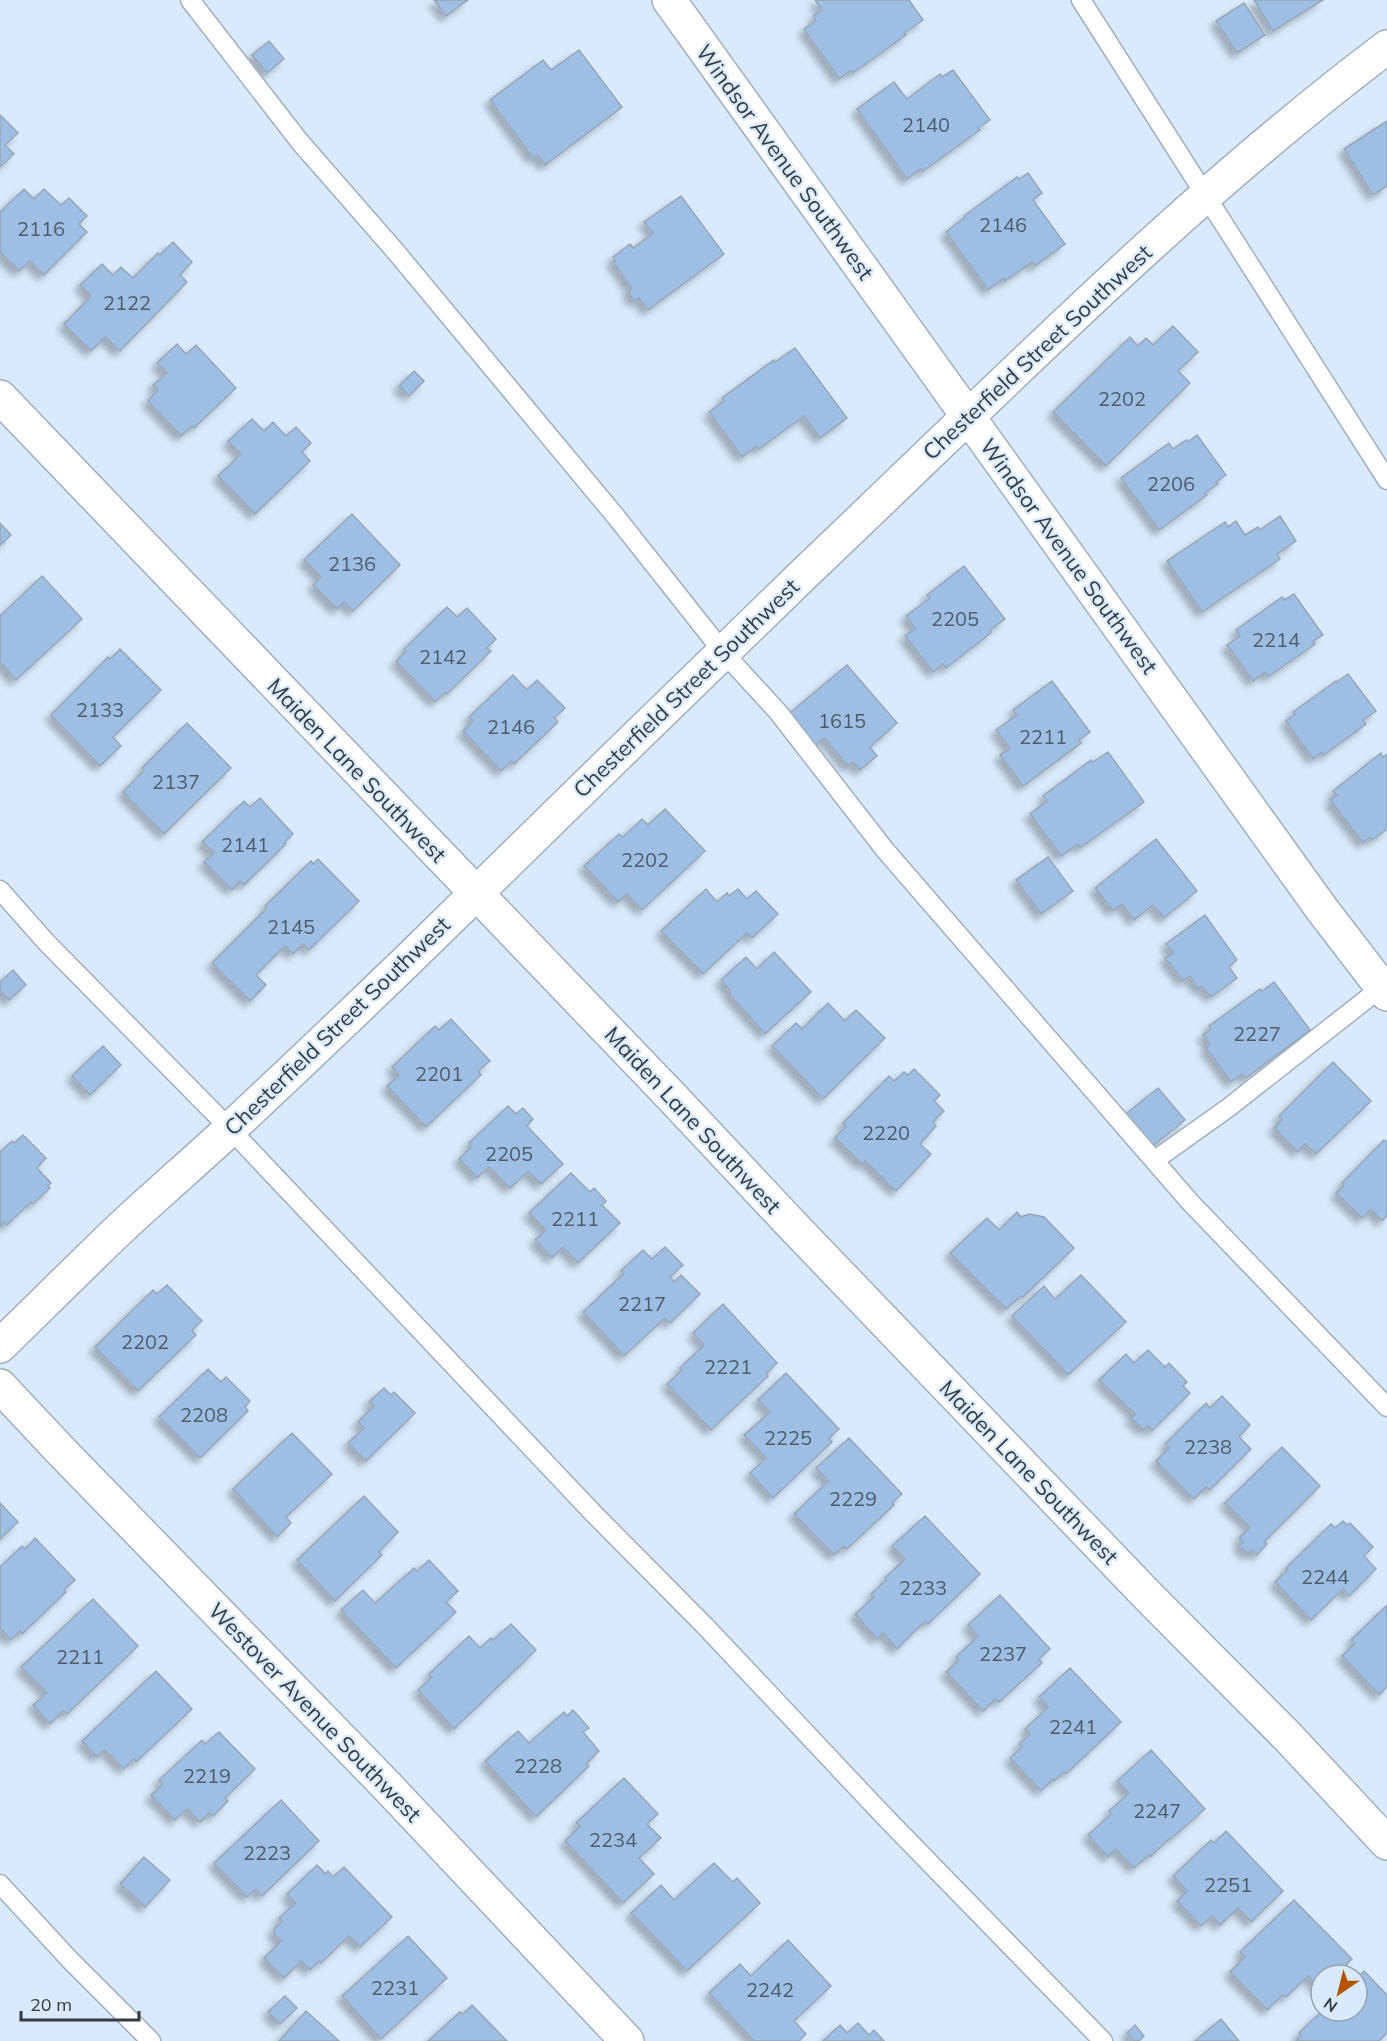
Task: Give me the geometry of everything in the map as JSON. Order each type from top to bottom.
[{"type":"street","name":"Windsor Avenue Southwest","points":[[669,0],[1321,908],[1384,991]]},
{"type":"street","name":"Chesterfield Street Southwest","points":[[0,1346],[104,1243],[230,1129],[409,959],[723,652],[1112,279],[1205,195],[1324,95],[1387,47]]},
{"type":"street","name":"Maiden Lane Southwest","points":[[0,397],[1146,1594],[1288,1737],[1387,1843]]},
{"type":"street","name":"Westover Avenue Southwest","points":[[0,1386],[385,1784],[627,2041]]},
{"type":"lane","points":[[190,0],[300,142],[427,289],[617,518],[723,652],[778,712],[885,850],[1190,1202],[1387,1407]]},
{"type":"lane","points":[[1081,0],[1387,480]]},
{"type":"lane","points":[[0,890],[46,942],[230,1129],[594,1514],[705,1626],[885,1817],[972,1904],[1102,2041]]},
{"type":"lane","points":[[1155,1160],[1384,991]]},
{"type":"lane","points":[[0,1884],[70,1960],[151,2041]]},
{"type":"building","points":[[434,0],[468,0],[446,16]]},
{"type":"building","points":[[815,0],[909,0],[923,20],[853,73],[851,70],[839,79],[804,29],[816,21],[813,16],[822,10]]},
{"type":"building","points":[[1254,0],[1323,0],[1273,31]]},
{"type":"building","points":[[1244,3],[1265,35],[1237,53],[1216,21]]},
{"type":"building","points":[[269,41],[284,59],[267,73],[252,55]]},
{"type":"building","points":[[579,50],[622,107],[545,165],[537,155],[533,158],[490,100],[543,60],[551,70]]},
{"type":"building","points":[[953,70],[990,120],[978,128],[980,130],[923,171],[921,169],[907,179],[857,109],[894,82],[907,99],[940,74],[942,77]]},
{"type":"building","points":[[0,115],[18,133],[5,145],[14,154],[0,167]]},
{"type":"building","points":[[1387,121],[1387,186],[1373,195],[1344,149]]},
{"type":"building","points":[[1028,173],[1042,193],[1033,200],[1065,244],[1035,266],[1032,262],[988,290],[946,232],[1017,177],[1019,179]]},
{"type":"building","points":[[24,189],[34,199],[44,189],[61,205],[69,198],[87,216],[79,224],[87,232],[44,275],[30,261],[19,271],[0,252],[0,212]]},
{"type":"building","points":[[681,196],[724,254],[648,310],[639,298],[634,301],[628,292],[632,289],[613,262],[615,261],[613,257],[630,244],[633,248],[653,233],[644,222]]},
{"type":"building","points":[[173,242],[192,262],[180,275],[187,282],[120,351],[105,337],[91,351],[64,324],[91,296],[80,285],[102,264],[113,275],[121,267],[133,278],[158,253],[160,255]]},
{"type":"building","points":[[1173,326],[1198,352],[1178,371],[1190,383],[1106,466],[1053,412],[1130,337],[1138,346],[1146,338],[1153,345]]},
{"type":"building","points":[[177,344],[186,354],[196,345],[236,388],[194,428],[192,426],[181,436],[148,401],[158,390],[153,385],[167,373],[157,363]]},
{"type":"building","points":[[795,348],[847,418],[820,438],[804,416],[759,449],[757,446],[742,457],[709,412],[724,401],[722,398],[774,360],[775,362]]},
{"type":"building","points":[[414,371],[424,381],[409,396],[399,386]]},
{"type":"building","points":[[252,419],[264,431],[273,422],[286,436],[296,427],[311,443],[302,452],[310,461],[255,514],[218,476],[241,454],[228,441]]},
{"type":"building","points":[[1197,435],[1226,475],[1205,493],[1207,495],[1159,530],[1121,478],[1169,443],[1173,449]]},
{"type":"building","points":[[352,514],[400,565],[353,611],[344,602],[337,609],[313,585],[321,577],[304,560]]},
{"type":"building","points":[[1280,516],[1296,541],[1277,554],[1280,559],[1202,612],[1167,561],[1225,522],[1228,527],[1236,521],[1245,535],[1258,527],[1260,530]]},
{"type":"building","points":[[0,523],[11,535],[0,545]]},
{"type":"building","points":[[964,566],[1005,619],[990,630],[991,633],[946,668],[943,664],[933,672],[905,636],[915,628],[906,616],[930,598],[927,595]]},
{"type":"building","points":[[42,576],[82,619],[16,680],[0,662],[0,616]]},
{"type":"building","points":[[1294,594],[1323,635],[1313,641],[1315,644],[1268,677],[1265,672],[1253,681],[1227,645],[1240,636],[1236,630],[1282,597],[1284,600]]},
{"type":"building","points":[[447,607],[457,617],[467,608],[496,639],[487,648],[491,651],[447,694],[445,692],[435,702],[396,661],[406,651],[404,649]]},
{"type":"building","points":[[120,649],[161,690],[113,737],[121,746],[100,766],[51,715],[108,657],[110,659]]},
{"type":"building","points":[[847,665],[897,723],[870,747],[877,756],[860,770],[853,762],[848,766],[824,738],[813,748],[786,716]]},
{"type":"building","points":[[1348,674],[1376,711],[1363,720],[1366,724],[1324,755],[1322,752],[1313,759],[1286,721],[1295,714],[1293,712]]},
{"type":"building","points":[[513,675],[527,690],[537,680],[565,708],[554,718],[558,722],[514,764],[512,761],[501,771],[463,731],[473,721],[469,717]]},
{"type":"building","points":[[1052,681],[1090,732],[1079,740],[1081,743],[1023,786],[1000,755],[1010,748],[996,730],[1017,715],[1013,710]]},
{"type":"building","points":[[187,723],[231,768],[164,834],[123,792],[144,770],[142,768]]},
{"type":"building","points":[[1108,752],[1144,802],[1080,848],[1078,844],[1061,856],[1030,814],[1047,801],[1043,796],[1091,760],[1093,762]]},
{"type":"building","points":[[1381,753],[1383,757],[1387,754],[1387,829],[1372,840],[1370,837],[1363,843],[1330,800],[1337,795],[1333,791]]},
{"type":"building","points":[[260,798],[293,834],[284,843],[286,844],[244,885],[240,881],[232,890],[204,862],[214,853],[202,842],[244,801],[250,807]]},
{"type":"building","points":[[665,809],[705,851],[642,910],[627,894],[618,902],[584,866],[619,834],[623,837],[642,819],[648,825]]},
{"type":"building","points":[[1156,839],[1197,891],[1164,918],[1153,905],[1134,920],[1122,904],[1113,911],[1095,888]]},
{"type":"building","points":[[1048,857],[1073,891],[1041,914],[1016,880]]},
{"type":"building","points":[[318,859],[359,901],[309,950],[303,944],[293,954],[285,946],[256,975],[266,985],[250,1001],[212,963],[267,908],[265,906],[311,861],[313,864]]},
{"type":"building","points":[[706,889],[717,902],[727,893],[729,896],[738,889],[747,899],[756,891],[778,914],[752,938],[747,933],[703,974],[661,931]]},
{"type":"building","points":[[1205,915],[1237,960],[1229,967],[1237,978],[1211,997],[1202,986],[1199,989],[1190,976],[1183,981],[1165,958],[1173,953],[1166,944]]},
{"type":"building","points":[[774,952],[811,992],[765,1034],[729,994],[731,992],[721,980],[746,957],[757,969]]},
{"type":"building","points":[[13,970],[26,985],[9,1000],[0,991],[0,982]]},
{"type":"building","points":[[1274,982],[1310,1030],[1246,1078],[1242,1074],[1231,1082],[1206,1048],[1210,1045],[1203,1035],[1211,1029],[1209,1026],[1260,989],[1262,991]]},
{"type":"building","points":[[828,1003],[845,1021],[856,1010],[885,1038],[823,1099],[772,1046],[796,1023],[802,1029]]},
{"type":"building","points":[[451,1019],[490,1061],[478,1071],[481,1075],[426,1127],[387,1086],[399,1075],[392,1067],[435,1026],[439,1030]]},
{"type":"building","points":[[103,1046],[121,1065],[90,1095],[72,1076]]},
{"type":"building","points":[[1333,1062],[1371,1101],[1316,1154],[1305,1144],[1298,1152],[1274,1128],[1282,1120],[1279,1116]]},
{"type":"building","points":[[914,1069],[940,1095],[934,1101],[944,1111],[933,1122],[936,1126],[920,1144],[931,1154],[896,1191],[865,1161],[862,1164],[835,1138],[846,1126],[843,1123],[889,1076],[894,1081],[904,1072],[908,1075]]},
{"type":"building","points":[[1158,1088],[1185,1120],[1153,1146],[1126,1114]]},
{"type":"building","points":[[508,1106],[516,1114],[523,1108],[533,1119],[527,1126],[563,1164],[541,1184],[528,1172],[510,1188],[489,1167],[477,1178],[459,1159],[471,1147],[469,1143]]},
{"type":"building","points":[[23,1135],[46,1158],[37,1168],[51,1183],[48,1186],[50,1188],[7,1225],[4,1222],[0,1226],[0,1152]]},
{"type":"building","points":[[1384,1140],[1387,1142],[1387,1216],[1382,1221],[1371,1210],[1362,1218],[1336,1193],[1344,1185],[1342,1183]]},
{"type":"building","points":[[571,1173],[590,1192],[594,1188],[606,1201],[602,1205],[620,1223],[578,1263],[563,1247],[552,1258],[535,1240],[546,1230],[529,1213]]},
{"type":"building","points":[[1017,1212],[1021,1217],[1029,1214],[1044,1217],[1074,1248],[1023,1297],[1021,1296],[1006,1309],[950,1253],[987,1218],[999,1230]]},
{"type":"building","points":[[665,1247],[683,1265],[670,1277],[674,1282],[681,1275],[700,1294],[670,1323],[665,1318],[624,1356],[583,1312],[624,1273],[621,1271],[643,1250],[652,1259]]},
{"type":"building","points":[[1081,1275],[1126,1322],[1068,1375],[1012,1316],[1044,1286],[1055,1299]]},
{"type":"building","points":[[167,1285],[202,1321],[192,1330],[196,1335],[138,1391],[95,1347],[153,1290],[157,1294]]},
{"type":"building","points":[[723,1304],[777,1363],[766,1374],[768,1376],[711,1430],[667,1384],[704,1345],[693,1333]]},
{"type":"building","points":[[1148,1350],[1165,1367],[1169,1363],[1187,1382],[1183,1386],[1190,1393],[1152,1431],[1148,1426],[1143,1430],[1131,1418],[1135,1414],[1099,1380],[1126,1354],[1134,1363]]},
{"type":"building","points":[[208,1369],[221,1382],[226,1377],[250,1401],[245,1407],[248,1411],[200,1458],[159,1417]]},
{"type":"building","points":[[786,1373],[839,1429],[829,1438],[832,1442],[773,1498],[750,1473],[766,1458],[744,1435],[770,1412],[758,1400]]},
{"type":"building","points":[[384,1388],[391,1395],[394,1392],[415,1413],[366,1461],[348,1443],[364,1428],[358,1422],[374,1406],[369,1402]]},
{"type":"building","points":[[1222,1396],[1250,1425],[1239,1437],[1251,1449],[1210,1490],[1206,1487],[1194,1499],[1156,1461],[1169,1448],[1165,1444],[1206,1403],[1210,1408]]},
{"type":"building","points":[[292,1433],[332,1474],[286,1517],[291,1523],[277,1537],[233,1489]]},
{"type":"building","points":[[849,1438],[902,1494],[892,1503],[894,1505],[847,1549],[844,1546],[834,1555],[794,1514],[828,1481],[816,1468]]},
{"type":"building","points":[[1282,1447],[1320,1486],[1264,1542],[1267,1544],[1257,1555],[1252,1550],[1248,1554],[1239,1546],[1243,1542],[1239,1538],[1250,1527],[1225,1503]]},
{"type":"building","points":[[364,1496],[398,1532],[379,1552],[382,1555],[335,1601],[297,1560]]},
{"type":"building","points":[[0,1503],[18,1522],[0,1539]]},
{"type":"building","points":[[925,1516],[980,1574],[928,1624],[925,1621],[897,1649],[883,1633],[877,1639],[855,1614],[874,1597],[871,1594],[905,1559],[892,1546]]},
{"type":"building","points":[[1343,1521],[1347,1525],[1350,1523],[1373,1547],[1364,1556],[1376,1569],[1349,1596],[1343,1589],[1311,1620],[1275,1582],[1288,1569],[1286,1568],[1331,1524],[1335,1528]]},
{"type":"building","points":[[35,1538],[75,1580],[64,1590],[66,1592],[22,1634],[20,1631],[11,1640],[0,1628],[0,1567],[22,1546],[25,1549]]},
{"type":"building","points":[[429,1560],[458,1591],[446,1602],[456,1612],[396,1668],[341,1610],[363,1590],[375,1603],[414,1568],[417,1571]]},
{"type":"building","points":[[1000,1595],[1050,1649],[1039,1659],[1042,1663],[999,1702],[996,1699],[983,1711],[946,1672],[959,1660],[956,1657],[978,1636],[968,1625]]},
{"type":"building","points":[[93,1599],[138,1646],[67,1714],[63,1711],[50,1724],[33,1705],[47,1693],[21,1667]]},
{"type":"building","points":[[1387,1605],[1387,1687],[1379,1695],[1342,1656],[1355,1643],[1351,1640]]},
{"type":"building","points":[[511,1624],[536,1650],[454,1729],[418,1690],[432,1677],[429,1674],[469,1636],[480,1648]]},
{"type":"building","points":[[1070,1668],[1121,1722],[1066,1774],[1064,1772],[1054,1781],[1053,1779],[1041,1791],[1010,1758],[1022,1747],[1019,1744],[1030,1734],[1025,1729],[1048,1707],[1039,1697]]},
{"type":"building","points":[[156,1671],[192,1709],[136,1762],[134,1759],[124,1769],[105,1750],[97,1757],[82,1741]]},
{"type":"building","points":[[573,1710],[589,1728],[583,1732],[599,1751],[586,1764],[589,1766],[536,1817],[485,1761],[518,1731],[529,1743],[564,1712],[567,1716]]},
{"type":"building","points":[[219,1732],[255,1769],[225,1798],[228,1801],[213,1816],[209,1813],[200,1822],[187,1809],[175,1820],[151,1795],[163,1784],[159,1780],[202,1740],[205,1744]]},
{"type":"building","points":[[1151,1750],[1205,1809],[1134,1868],[1116,1849],[1108,1857],[1088,1835],[1129,1793],[1117,1781]]},
{"type":"building","points":[[624,1778],[658,1814],[647,1824],[661,1838],[639,1858],[654,1874],[623,1903],[565,1841],[580,1826],[576,1823]]},
{"type":"building","points":[[281,1800],[319,1841],[262,1896],[256,1889],[247,1897],[214,1863]]},
{"type":"building","points":[[1226,1831],[1283,1891],[1251,1922],[1238,1908],[1220,1925],[1212,1916],[1201,1926],[1177,1901],[1187,1891],[1173,1876],[1211,1840],[1214,1843]]},
{"type":"building","points":[[144,1857],[170,1880],[145,1907],[120,1884]]},
{"type":"building","points":[[714,1863],[733,1882],[737,1878],[760,1903],[687,1971],[631,1913],[661,1885],[674,1900]]},
{"type":"building","points":[[317,1865],[333,1877],[344,1867],[392,1917],[360,1947],[349,1936],[321,1963],[319,1961],[310,1970],[301,1961],[284,1978],[264,1958],[281,1941],[274,1934],[274,1929],[282,1921],[279,1918],[295,1903],[287,1894]]},
{"type":"building","points":[[1294,1900],[1352,1959],[1348,1963],[1309,1963],[1309,1977],[1286,1997],[1283,1995],[1267,2010],[1230,1972],[1245,1957],[1240,1952]]},
{"type":"building","points":[[408,1936],[447,1978],[381,2039],[342,1996]]},
{"type":"building","points":[[788,1940],[831,1986],[794,2021],[806,2034],[799,2041],[754,2041],[709,1993],[740,1964],[751,1976]]},
{"type":"building","points":[[1369,1976],[1387,1995],[1387,2033],[1379,2041],[1296,2041],[1301,2036],[1299,2033],[1309,2023],[1369,2023]]},
{"type":"building","points":[[285,1996],[297,2008],[280,2024],[268,2012]]},
{"type":"building","points":[[472,2005],[507,2041],[428,2041],[460,2012],[463,2014]]},
{"type":"building","points":[[306,2011],[339,2041],[279,2041]]},
{"type":"building","points":[[1221,2019],[1239,2041],[1195,2041]]},
{"type":"building","points":[[858,2023],[869,2035],[874,2030],[884,2041],[823,2041],[840,2025],[847,2033]]},
{"type":"building","points":[[1135,2025],[1144,2036],[1139,2041],[1134,2041],[1127,2033]]}]
